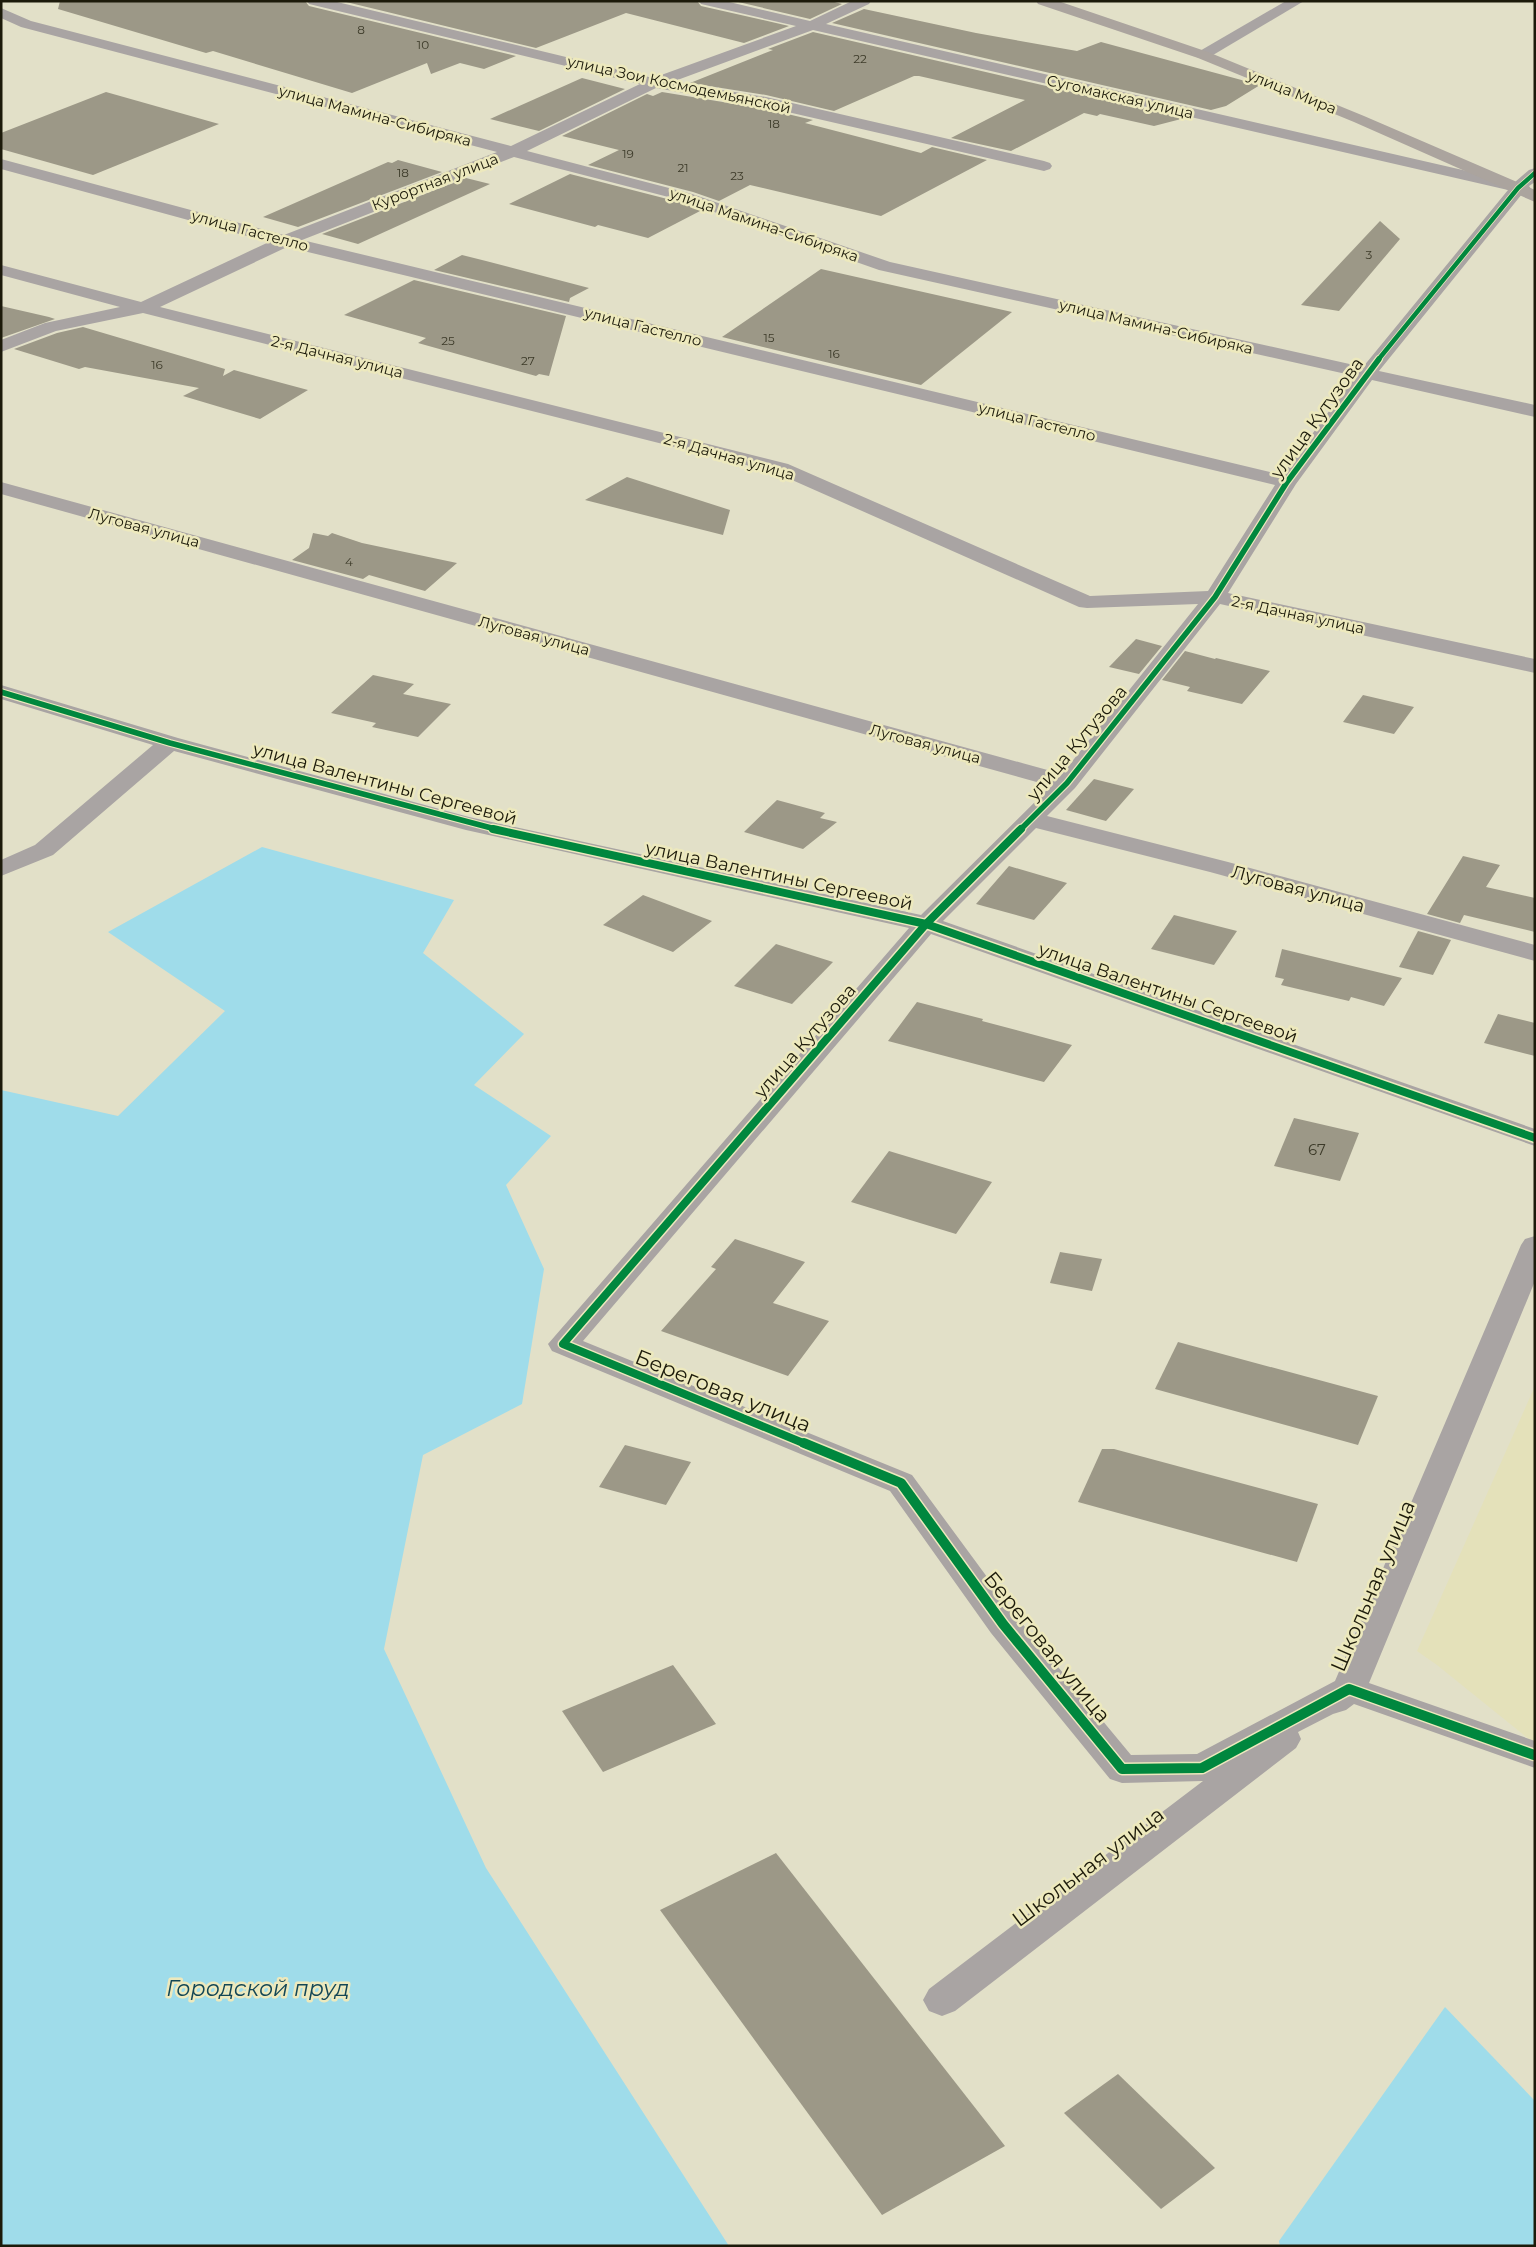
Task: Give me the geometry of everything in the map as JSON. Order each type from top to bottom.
[{"type":"main road","name":"улица Мира","points":[[1043,1],[1203,55],[1531,187]]},
{"type":"street","name":"улица Зои Космодемьянской","points":[[314,1],[654,83],[766,102],[1044,166]]},
{"type":"street","name":"Сугомакская улица","points":[[706,1],[810,26],[1531,187]]},
{"type":"street","name":"Курортная улица","points":[[1,347],[51,327],[143,308],[285,241],[512,152],[654,83],[810,26],[864,1]]},
{"type":"street","points":[[1203,55],[1297,1]]},
{"type":"street","name":"улица Мамина-Сибиряка","points":[[1,12],[26,24],[686,197],[885,266],[1366,375],[1535,411]]},
{"type":"street","name":"улица Гастелло","points":[[1,164],[285,241],[1287,482]]},
{"type":"street","name":"улица Кутузова","points":[[563,1344],[926,924],[1068,783],[1215,598],[1287,482],[1366,375],[1531,187]]},
{"type":"street","name":"2-я Дачная улица","points":[[1,270],[143,308],[780,468],[1087,602],[1215,598],[1535,666]]},
{"type":"street","name":"Луговая улица","points":[[1,488],[1068,783]]},
{"type":"street","name":"улица Валентины Сергеевой","points":[[1,692],[170,743],[466,823],[926,924],[1535,1138]]},
{"type":"street","points":[[1,869],[44,850],[170,743]]},
{"type":"street","name":"Луговая улица","points":[[1031,819],[1535,953]]},
{"type":"street","name":"Школьная улица","points":[[942,2000],[1349,1689],[1535,1244]]},
{"type":"street","name":"Береговая улица","points":[[563,1344],[901,1482],[1003,1624],[1056,1684],[1122,1769],[1202,1768],[1349,1689]]},
{"type":"street","points":[[1349,1689],[1534,1755]]},
{"type":"shaded area","points":[[1535,1386],[1535,1744],[1417,1651]]},
{"type":"water","name":"Городской пруд","points":[[262,847],[454,900],[423,953],[524,1034],[474,1085],[551,1136],[506,1185],[544,1269],[522,1404],[423,1455],[384,1649],[486,1868],[729,2246],[1,2246],[1,1090],[118,1116],[225,1011],[108,932]]},
{"type":"water","points":[[1445,2007],[1535,2101],[1535,2246],[1280,2246],[1279,2241]]},
{"type":"building","points":[[60,1],[305,1],[309,6],[516,56],[484,69],[460,63],[431,74],[427,63],[352,93],[213,51],[206,53],[58,9]]},
{"type":"building","points":[[342,1],[697,1],[701,6],[789,26],[744,43],[626,13],[536,48]]},
{"type":"building","points":[[734,1],[831,1],[842,4],[810,19]]},
{"type":"building","points":[[864,9],[976,33],[1077,51],[1101,42],[1260,85],[1226,106],[1211,110],[832,23]]},
{"type":"building","points":[[813,32],[1185,118],[1154,126],[1100,114],[1097,116],[1084,113],[1011,151],[951,138],[1025,100],[919,76],[914,76],[834,111],[766,95],[690,83],[773,50],[768,49]]},
{"type":"building","points":[[582,78],[625,89],[539,131],[490,119]]},
{"type":"building","points":[[106,92],[219,124],[93,175],[1,149],[1,133]]},
{"type":"building","points":[[662,92],[766,109],[813,120],[805,123],[921,153],[932,147],[987,160],[881,216],[750,185],[719,201],[693,192],[588,165],[619,150],[562,136],[647,94],[653,96]]},
{"type":"building","points":[[398,160],[442,172],[298,227],[263,217],[388,162],[392,163]]},
{"type":"building","points":[[570,174],[679,202],[702,210],[648,238],[598,225],[595,227],[509,204]]},
{"type":"building","points":[[466,178],[490,184],[358,244],[322,234]]},
{"type":"building","points":[[1380,221],[1400,239],[1339,311],[1301,305]]},
{"type":"building","points":[[462,255],[589,288],[570,298],[569,302],[434,270]]},
{"type":"building","points":[[821,269],[1012,312],[921,385],[722,337]]},
{"type":"building","points":[[414,280],[566,316],[549,376],[539,374],[536,376],[418,343],[426,338],[344,315]]},
{"type":"building","points":[[1,306],[49,317],[55,319],[1,338]]},
{"type":"building","points":[[83,327],[225,369],[223,376],[234,370],[308,390],[260,419],[183,396],[199,388],[85,367],[79,369],[14,349],[57,333]]},
{"type":"building","points":[[627,477],[730,510],[723,535],[585,500]]},
{"type":"building","points":[[313,533],[328,536],[332,533],[362,543],[457,563],[425,591],[369,575],[363,579],[292,560],[309,548]]},
{"type":"building","points":[[1136,639],[1162,646],[1139,674],[1109,667]]},
{"type":"building","points":[[1185,651],[1270,671],[1242,704],[1187,691],[1190,687],[1162,680]]},
{"type":"building","points":[[373,675],[414,684],[403,694],[451,704],[418,737],[372,727],[376,723],[331,713]]},
{"type":"building","points":[[1363,695],[1414,707],[1394,734],[1343,722]]},
{"type":"building","points":[[1094,779],[1134,789],[1106,821],[1066,810]]},
{"type":"building","points":[[777,800],[825,813],[820,818],[837,822],[803,849],[744,832]]},
{"type":"building","points":[[1463,856],[1500,865],[1486,887],[1535,898],[1535,932],[1464,915],[1460,923],[1427,914]]},
{"type":"building","points":[[1009,866],[1067,883],[1034,920],[976,904]]},
{"type":"building","points":[[643,895],[712,921],[673,952],[603,925]]},
{"type":"building","points":[[1174,915],[1237,931],[1214,965],[1151,949]]},
{"type":"building","points":[[1418,931],[1451,940],[1433,975],[1399,967]]},
{"type":"building","points":[[776,944],[833,962],[792,1004],[734,986]]},
{"type":"building","points":[[1282,949],[1402,978],[1384,1006],[1351,997],[1349,1001],[1281,985],[1284,979],[1275,977]]},
{"type":"building","points":[[917,1002],[1072,1045],[1044,1082],[888,1041]]},
{"type":"building","points":[[1498,1014],[1535,1023],[1535,1056],[1484,1043]]},
{"type":"building","points":[[1294,1118],[1359,1133],[1340,1181],[1274,1166]]},
{"type":"building","points":[[889,1151],[992,1182],[956,1234],[851,1202]]},
{"type":"building","points":[[735,1239],[805,1262],[773,1303],[829,1321],[788,1376],[661,1331],[716,1269],[711,1267]]},
{"type":"building","points":[[1060,1252],[1102,1259],[1092,1291],[1050,1283]]},
{"type":"building","points":[[1178,1342],[1378,1396],[1358,1445],[1155,1389]]},
{"type":"building","points":[[625,1445],[691,1462],[666,1505],[599,1487]]},
{"type":"building","points":[[1102,1449],[1114,1449],[1318,1504],[1297,1562],[1078,1502]]},
{"type":"building","points":[[673,1665],[716,1724],[603,1772],[562,1711]]},
{"type":"building","points":[[776,1853],[1005,2146],[882,2215],[660,1910]]},
{"type":"building","points":[[1118,2074],[1215,2168],[1161,2209],[1064,2113]]},
{"type":"cycle path","points":[[1534,1755],[1349,1689],[1202,1768],[1122,1769],[1003,1624],[901,1483],[563,1344],[926,924],[1067,783],[1215,597],[1287,482],[1366,375],[1518,188],[1535,173]]},
{"type":"cycle path","points":[[1,692],[170,743],[466,823],[926,924],[1535,1138]]}]
